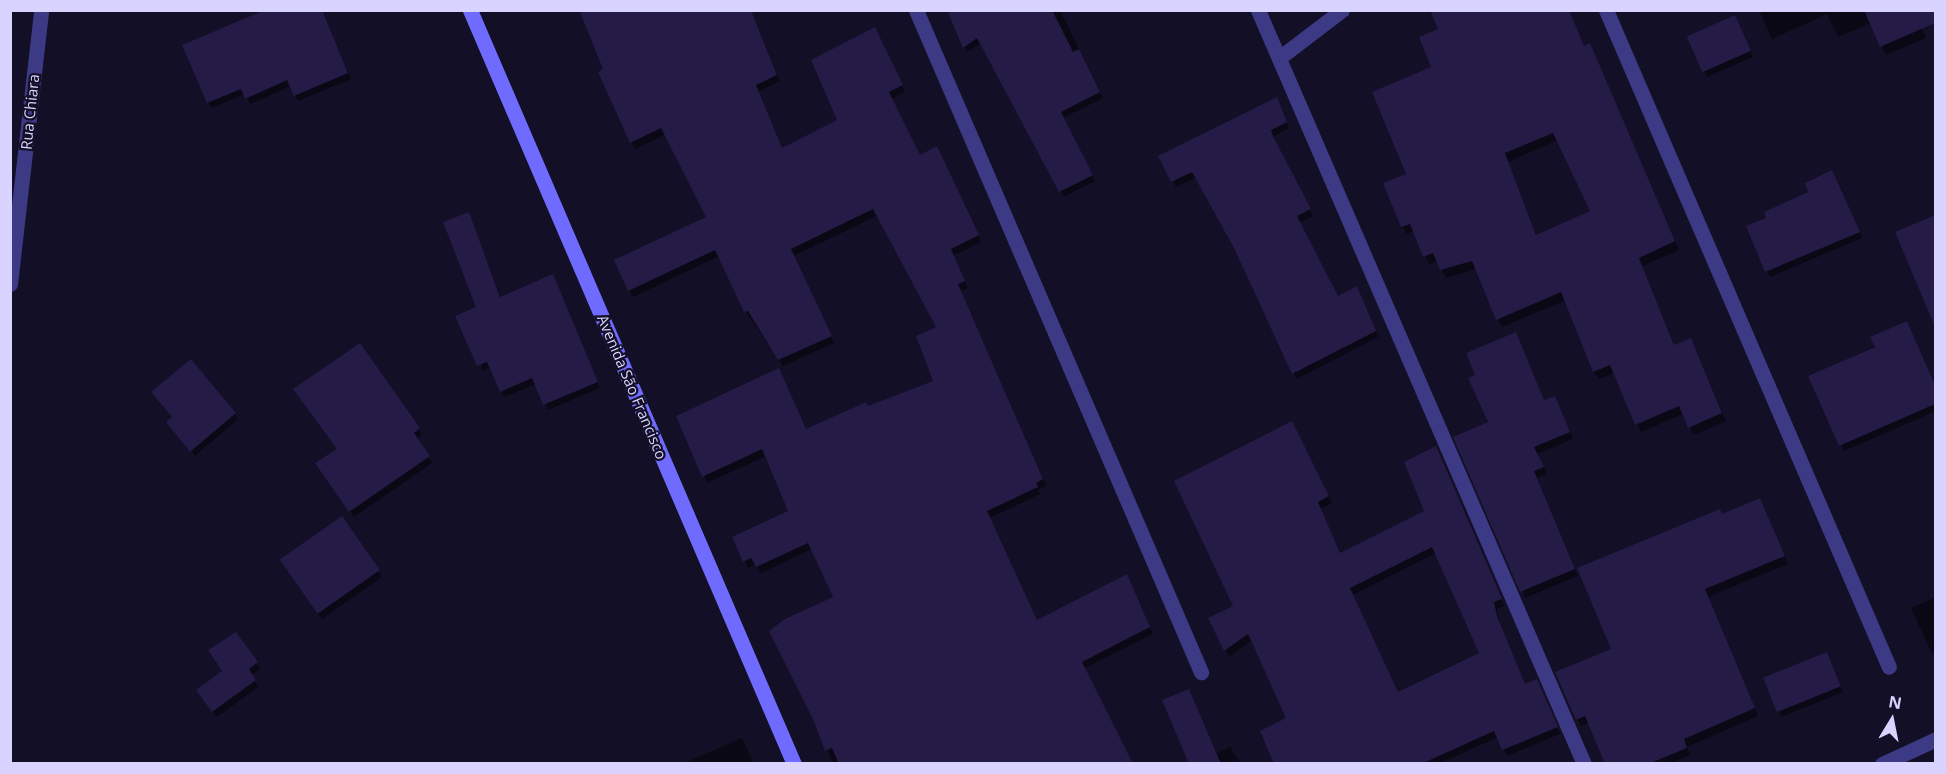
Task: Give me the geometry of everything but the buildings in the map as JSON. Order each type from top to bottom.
[{"type":"street","name":"Rua Chiara","points":[[10,284],[41,10]]},
{"type":"street","name":"Avenida São Francisco","points":[[470,10],[794,764]]},
{"type":"street","points":[[916,10],[1201,672]]},
{"type":"street","points":[[1258,10],[1584,764]]},
{"type":"street","points":[[1279,58],[1342,10]]},
{"type":"street","points":[[1606,10],[1889,667]]},
{"type":"street","points":[[1882,764],[1935,739]]}]
